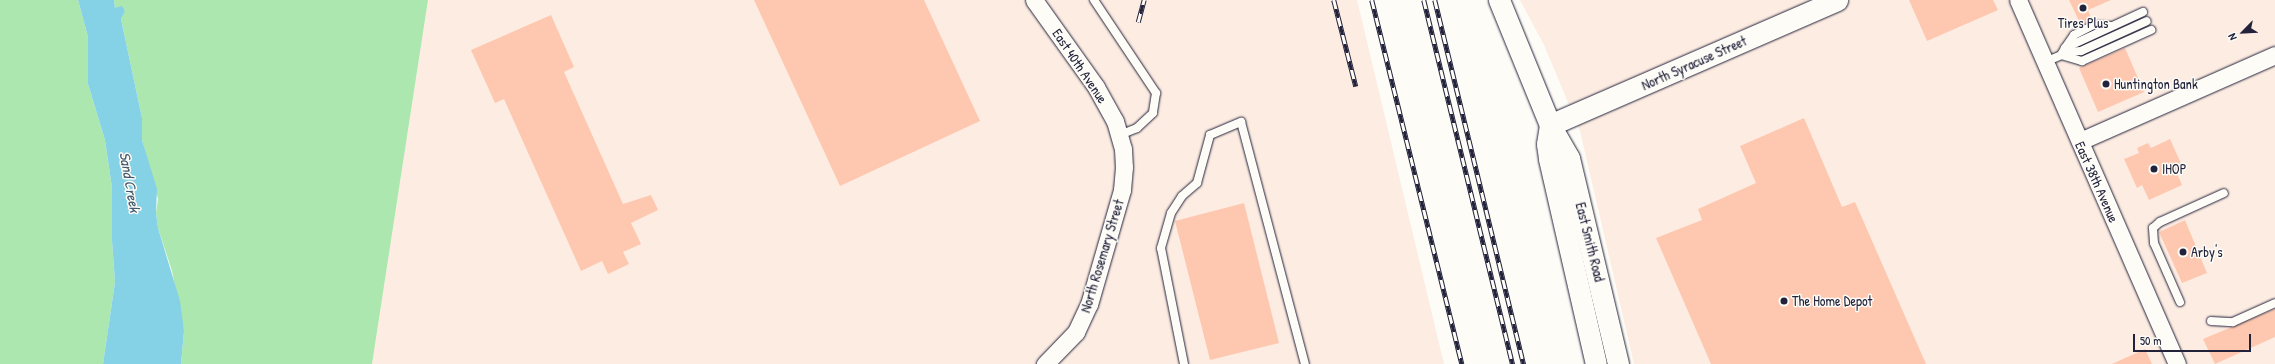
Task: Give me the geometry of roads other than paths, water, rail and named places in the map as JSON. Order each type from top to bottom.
[{"type":"street","name":"East 40th Avenue","points":[[1034,0],[1096,87],[1115,121],[1120,135]]},
{"type":"street","name":"East Smith Road","points":[[1500,0],[1550,125],[1569,158],[1618,364]]},
{"type":"street","name":"North Syracuse Street","points":[[1550,125],[1837,0]]},
{"type":"street","name":"East 38th Avenue","points":[[2018,0],[2177,364]]},
{"type":"street","points":[[2080,141],[2275,55]]},
{"type":"street","name":"East Smith Road","points":[[1550,125],[1547,144],[1549,159],[1596,364]]},
{"type":"street","name":"North Rosemary Street","points":[[1045,364],[1076,332],[1089,304],[1122,190],[1124,167],[1120,135]]},
{"type":"lane","points":[[1094,0],[1156,93],[1153,113],[1137,128],[1120,135]]},
{"type":"lane","points":[[2045,62],[2063,51],[2143,12]]},
{"type":"lane","points":[[2063,51],[2081,51],[2147,21]]},
{"type":"lane","points":[[2063,51],[2082,61],[2151,30]]},
{"type":"lane","points":[[1184,364],[1161,248],[1171,213],[1182,196],[1197,183],[1210,135],[1241,122],[1306,364]]},
{"type":"lane","points":[[2180,302],[2154,243],[2153,228],[2160,222],[2224,193]]},
{"type":"lane","points":[[2211,321],[2233,322],[2275,303]]},
{"type":"water","name":"Sand Creek","points":[[78,0],[114,0],[115,8],[122,6],[125,11],[121,19],[142,118],[142,140],[157,189],[156,213],[158,228],[180,301],[184,331],[181,364],[103,364],[115,282],[112,241],[112,188],[105,140],[88,84],[88,37]]},
{"type":"railway","points":[[1138,22],[1144,0]]},
{"type":"railway","points":[[1334,0],[1356,86]]},
{"type":"railway","points":[[1372,0],[1462,364]]},
{"type":"railway","points":[[1424,0],[1513,364]]},
{"type":"railway","points":[[1435,0],[1524,364]]},
{"type":"place","name":"Tires Plus","points":[[2083,8]]},
{"type":"place","name":"Huntington Bank","points":[[2106,84]]},
{"type":"place","name":"IHOP","points":[[2154,169]]},
{"type":"place","name":"Arby's","points":[[2183,252]]},
{"type":"place","name":"The Home Depot","points":[[1784,301]]}]
